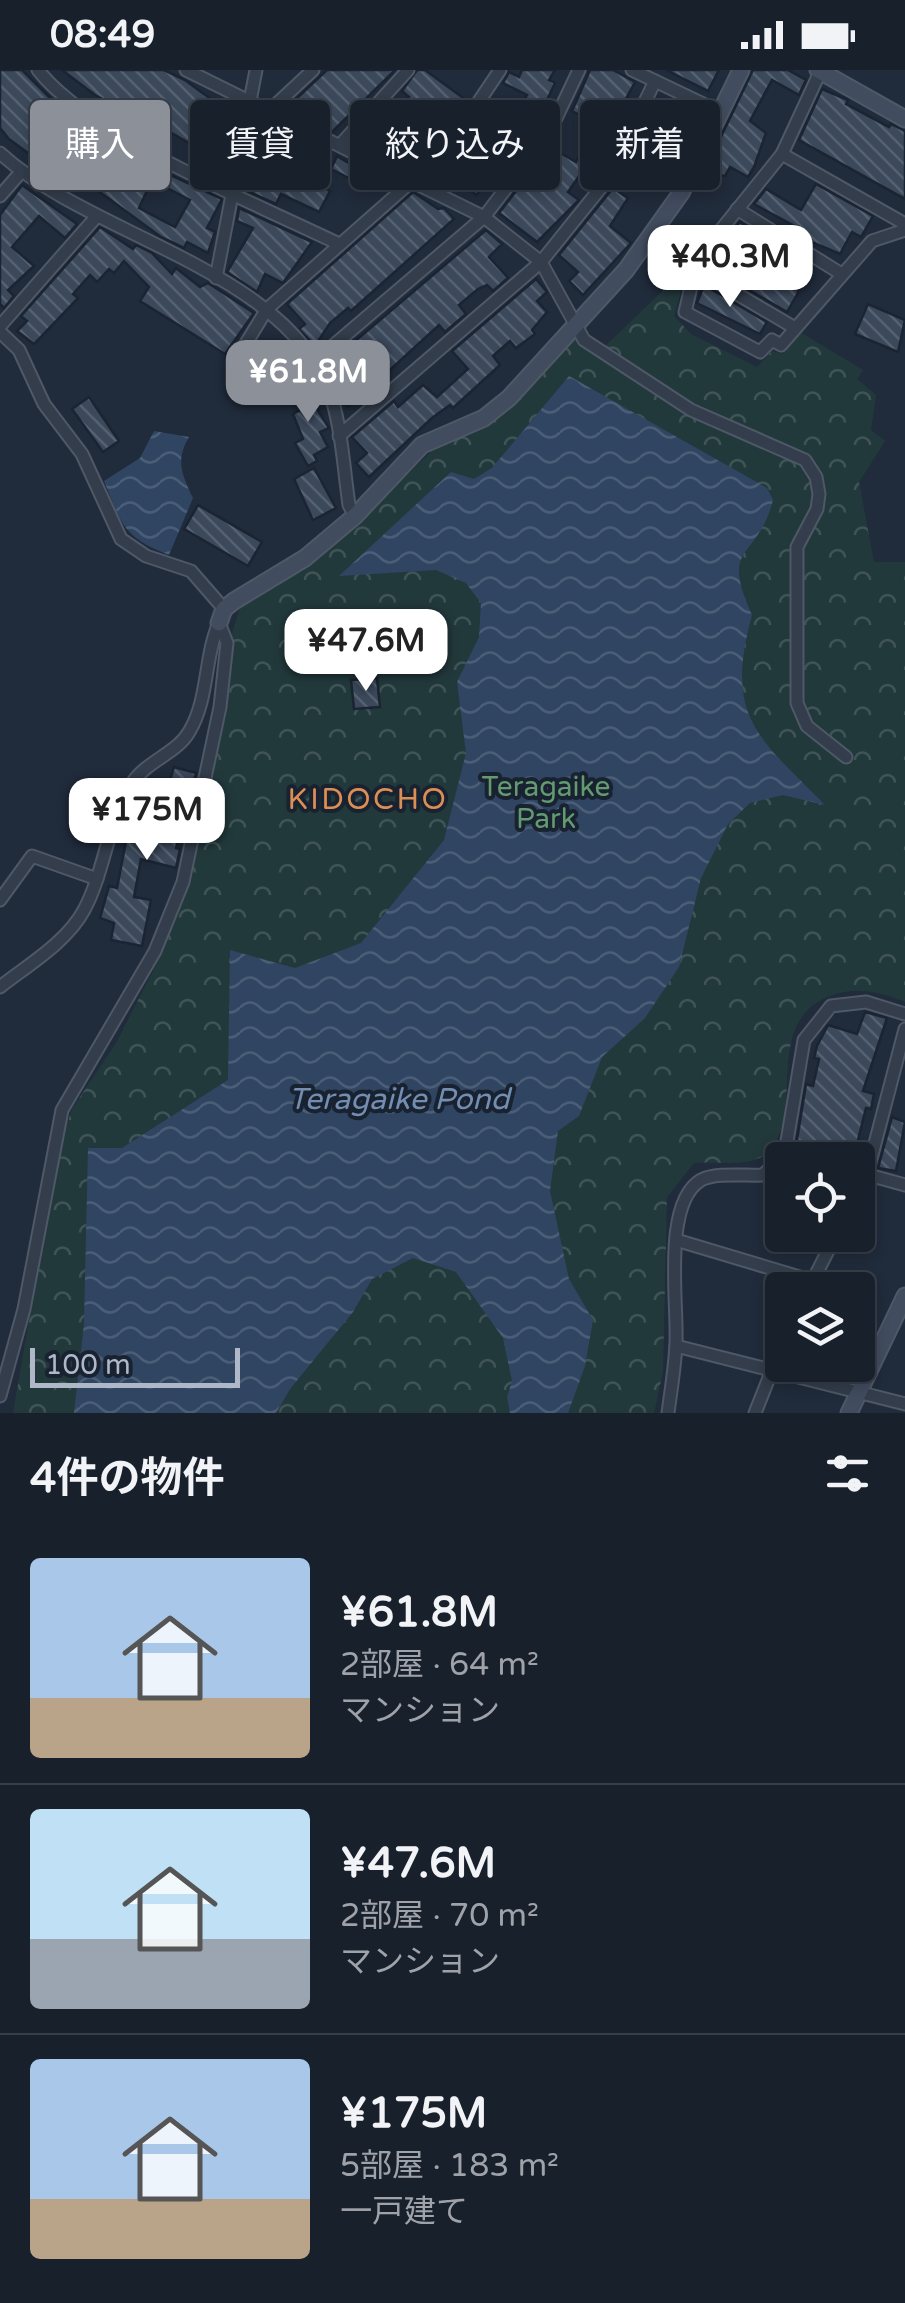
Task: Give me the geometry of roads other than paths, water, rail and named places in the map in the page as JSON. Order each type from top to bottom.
[{"type":"street","points":[[38,70],[58,95],[130,139],[340,244]]},
{"type":"street","points":[[186,70],[249,100],[256,70]]},
{"type":"street","points":[[281,100],[313,70]]},
{"type":"street","points":[[341,144],[408,70]]},
{"type":"street","points":[[480,100],[500,70]]},
{"type":"street","points":[[314,362],[484,217],[550,131],[579,70]]},
{"type":"street","points":[[632,70],[695,100]]},
{"type":"street","points":[[720,112],[741,70]]},
{"type":"street","points":[[905,119],[820,70],[782,154],[716,236],[725,257],[692,283],[685,312],[760,352],[772,340],[781,345],[872,240],[905,227]]},
{"type":"street","points":[[339,436],[541,262],[607,180],[655,81]]},
{"type":"street","points":[[330,139],[350,149]]},
{"type":"street","points":[[0,153],[20,172],[267,309],[314,362],[331,397],[349,506],[355,516]]},
{"type":"street","points":[[782,154],[905,227]]},
{"type":"street","points":[[0,196],[20,172]]},
{"type":"street","points":[[242,350],[267,309],[402,190]]},
{"type":"street","points":[[430,190],[484,217],[541,262],[584,340],[677,402],[805,460],[816,477],[817,509],[797,547],[798,703],[807,726],[846,757]]},
{"type":"street","points":[[0,987],[62,937],[82,914],[130,786],[145,767],[188,736],[201,703],[212,639],[222,616],[305,558],[355,516],[422,444],[484,418],[510,398],[626,270],[683,190]]},
{"type":"street","points":[[216,278],[232,191]]},
{"type":"street","points":[[737,209],[840,273]]},
{"type":"street","points":[[0,1396],[24,1309],[62,1110],[154,950],[183,882],[220,707],[228,642],[222,616],[191,571],[146,556],[121,539],[82,454],[44,404],[19,350],[0,329],[96,216]]},
{"type":"street","points":[[703,274],[796,328]]},
{"type":"street","points":[[0,900],[32,856],[98,879]]},
{"type":"street","points":[[786,1142],[804,1040],[831,1006],[866,1002],[905,1014]]},
{"type":"street","points":[[871,1142],[905,1029]]},
{"type":"street","points":[[668,1413],[676,1346],[676,1240],[681,1208],[691,1188],[705,1177],[765,1174]]},
{"type":"street","points":[[875,1177],[905,1185]]},
{"type":"street","points":[[676,1240],[772,1272]]},
{"type":"street","points":[[850,1413],[898,1328],[905,1296]]},
{"type":"street","points":[[676,1346],[765,1371]]},
{"type":"street","points":[[754,1413],[766,1382]]},
{"type":"street","points":[[814,1382],[905,1404]]},
{"type":"water","name":"Teragaike Pond","points":[[569,376],[767,488],[773,500],[766,520],[740,563],[739,575],[752,615],[744,650],[745,702],[765,741],[825,805],[783,795],[750,803],[728,824],[701,878],[679,967],[645,1018],[602,1057],[579,1116],[558,1131],[550,1191],[569,1279],[593,1320],[585,1366],[568,1413],[510,1413],[507,1397],[512,1381],[503,1338],[456,1272],[413,1258],[372,1279],[353,1312],[290,1389],[276,1413],[74,1413],[84,1324],[88,1148],[122,1148],[228,1080],[230,950],[295,968],[361,943],[444,840],[466,753],[457,682],[479,637],[481,603],[466,583],[436,570],[339,576],[451,472],[474,479],[492,468]]},
{"type":"water","points":[[154,431],[189,437],[182,453],[182,468],[193,498],[169,555],[142,542],[126,528],[104,481],[140,458]]},
{"type":"district","name":"KIDOCHO","points":[[368,799]]},
{"type":"park label","name":"Teragaike Park","points":[[546,802]]}]
